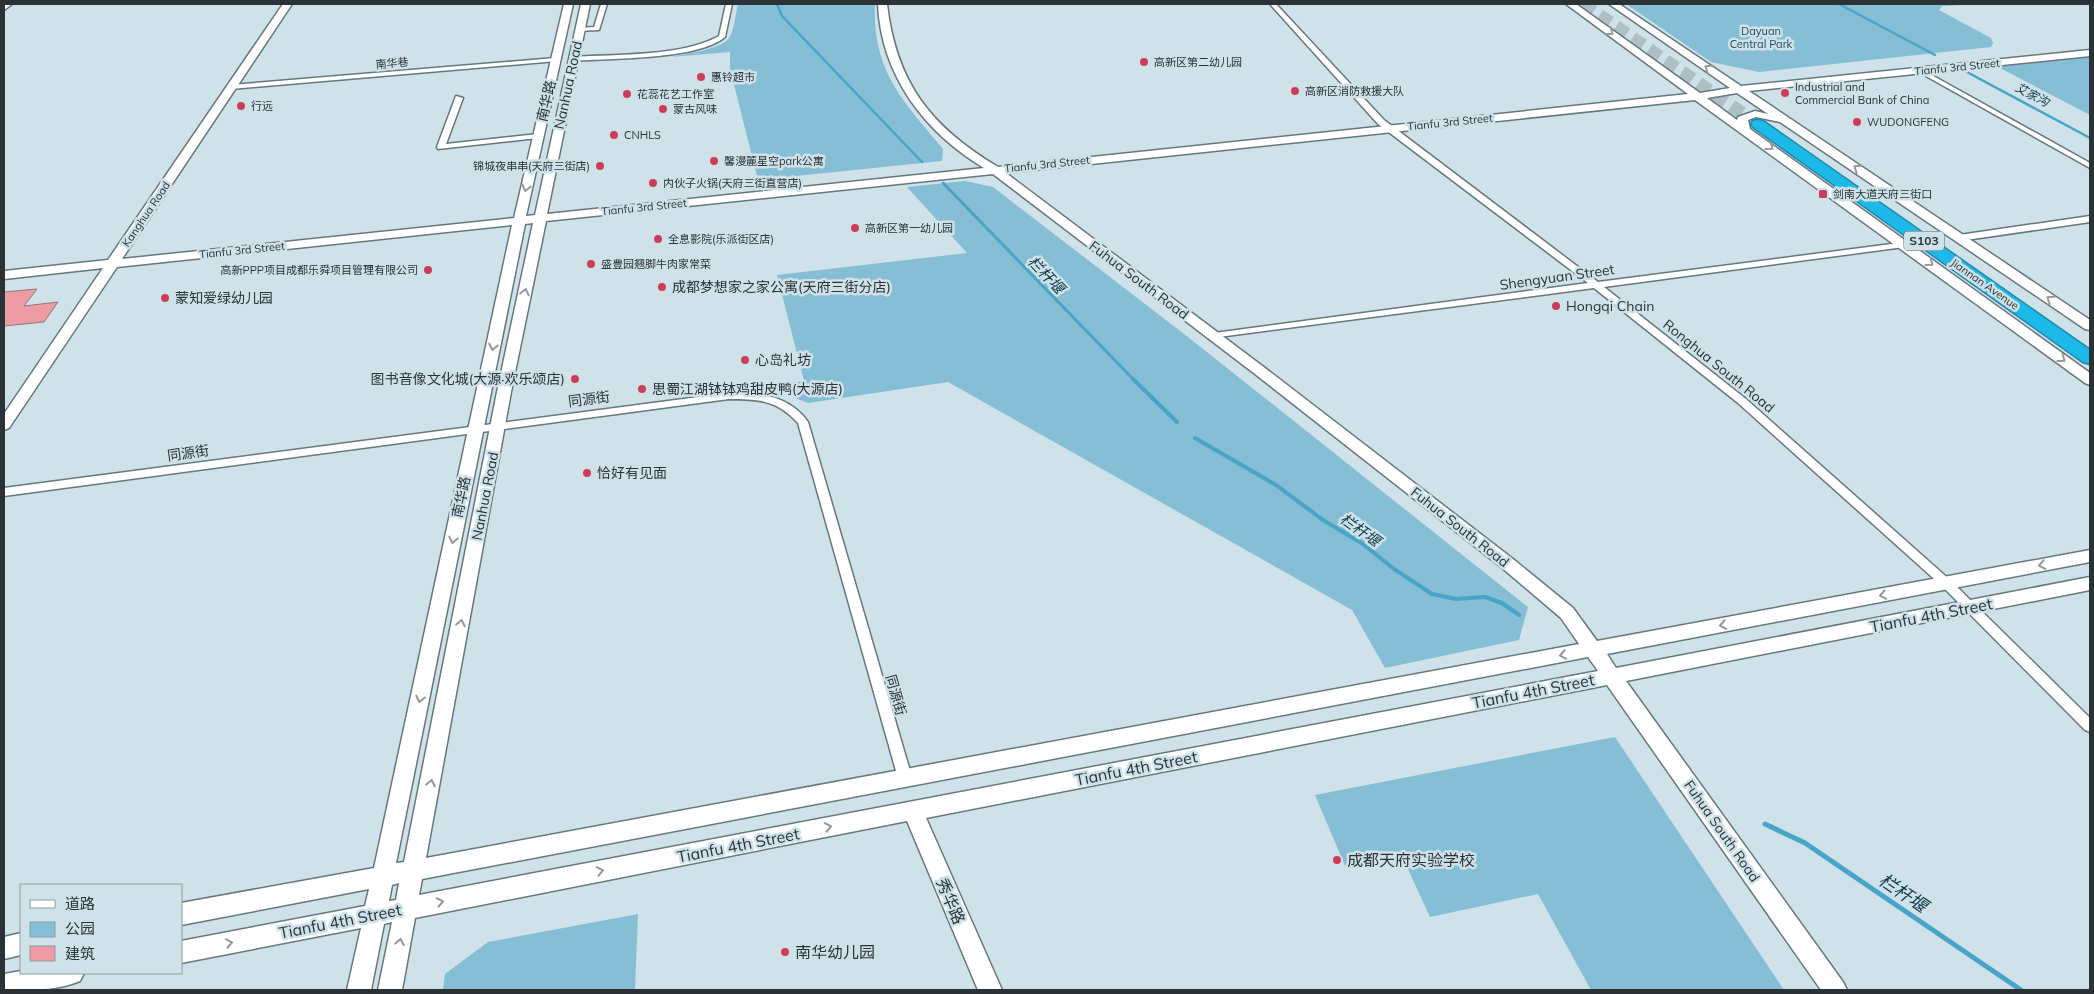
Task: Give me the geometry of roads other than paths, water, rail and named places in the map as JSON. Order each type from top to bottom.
[{"type":"highway","name":"Jiannan Avenue","points":[[1757,125],[2090,342]]},
{"type":"highway","name":"Jiannan Avenue","points":[[1757,125],[2090,358]]},
{"type":"main road","points":[[4,7],[7,4]]},
{"type":"main road","name":"南华路","points":[[359,990],[520,216],[568,4]]},
{"type":"main road","name":"Nanhua Road","points":[[390,990],[498,426],[585,4]]},
{"type":"main road","points":[[1570,4],[1695,93],[1757,125],[1904,244],[2090,380]]},
{"type":"main road","points":[[1613,4],[2090,326]]},
{"type":"main road","name":"Tianfu 3rd Street","points":[[4,275],[116,259],[1695,93],[1736,86],[2090,46]]},
{"type":"main road","name":"Tianfu 3rd Street","points":[[1736,86],[1919,70],[2090,52]]},
{"type":"main road","points":[[1757,125],[1742,119],[1754,114],[1772,117],[1793,124]]},
{"type":"main road","name":"Fuhua South Road","points":[[988,166],[1214,336],[1507,563],[1567,614],[1594,649],[1835,990]]},
{"type":"main road","name":"Tianfu 3rd Street","points":[[4,266],[116,259]]},
{"type":"main road","name":"Tianfu 4th Street","points":[[182,914],[2090,556]]},
{"type":"main road","name":"秀华路","points":[[913,811],[990,990]]},
{"type":"street","name":"Kanghua Road","points":[[4,425],[287,4]]},
{"type":"street","points":[[580,30],[597,29],[604,4]]},
{"type":"street","points":[[573,59],[678,51],[707,46],[722,37],[729,4]]},
{"type":"street","points":[[882,4],[891,53],[904,83],[933,123],[950,140],[988,166]]},
{"type":"street","name":"Ronghua South Road","points":[[1272,4],[1385,125],[1596,286],[1742,401],[1946,583],[2090,726]]},
{"type":"street","name":"南华巷","points":[[231,87],[556,60]]},
{"type":"street","points":[[1919,70],[2090,166]]},
{"type":"street","points":[[459,98],[441,147],[538,136]]},
{"type":"street","points":[[1958,238],[2090,219]]},
{"type":"street","name":"Shengyuan Street","points":[[1214,336],[1904,244]]},
{"type":"street","name":"同源街","points":[[4,492],[729,396],[756,396],[774,400],[792,408],[804,422],[905,778]]},
{"type":"street","name":"Tianfu 4th Street","points":[[182,952],[2090,584]]},
{"type":"street","points":[[4,948],[20,944]]},
{"type":"street","points":[[4,986],[67,974]]},
{"type":"waterway","name":"栏杆堰","points":[[777,4],[782,16],[922,162]]},
{"type":"waterway","name":"艾家沟","points":[[1839,4],[1935,55]]},
{"type":"waterway","name":"艾家沟","points":[[1965,71],[2090,138]]},
{"type":"waterway","name":"栏杆堰","points":[[943,183],[1134,380]]},
{"type":"waterway","name":"栏杆堰","points":[[1134,380],[1177,422]]},
{"type":"waterway","name":"栏杆堰","points":[[1195,438],[1276,485],[1323,520],[1363,544],[1394,569],[1432,594],[1456,599],[1485,597],[1502,603],[1519,615]]},
{"type":"waterway","name":"栏杆堰","points":[[1765,824],[1805,843],[2021,990]]},
{"type":"tunnel","points":[[1583,4],[1758,124]]},
{"type":"place","name":"高新区第二幼儿园","points":[[1144,62]]},
{"type":"place","name":"惠铃超市","points":[[701,77]]},
{"type":"place","name":"高新区消防救援大队","points":[[1295,91]]},
{"type":"place","name":"Industrial and Commercial Bank of China","points":[[1785,93]]},
{"type":"place","name":"花蕊花艺工作室","points":[[627,94]]},
{"type":"place","name":"行远","points":[[241,106]]},
{"type":"place","name":"蒙古风味","points":[[663,109]]},
{"type":"place","name":"WUDONGFENG","points":[[1857,122]]},
{"type":"place","name":"CNHLS","points":[[614,135]]},
{"type":"place","name":"馨漫麓星空park公寓","points":[[714,161]]},
{"type":"place","name":"锦城夜串串(天府三街店)","points":[[600,166]]},
{"type":"place","name":"内伙子火锅(天府三街直营店)","points":[[653,183]]},
{"type":"place","name":"剑南大道天府三街口","points":[[1823,194]]},
{"type":"place","name":"高新区第一幼儿园","points":[[855,228]]},
{"type":"place","name":"全息影院(乐派街区店)","points":[[658,239]]},
{"type":"place","name":"盛豊园翘脚牛肉家常菜","points":[[591,264]]},
{"type":"place","name":"高新PPP项目成都乐舜项目管理有限公司","points":[[428,270]]},
{"type":"place","name":"成都梦想家之家公寓(天府三街分店)","points":[[662,287]]},
{"type":"place","name":"蒙知爱绿幼儿园","points":[[165,298]]},
{"type":"place","name":"Hongqi Chain","points":[[1556,306]]},
{"type":"place","name":"心岛礼坊","points":[[745,360]]},
{"type":"place","name":"图书音像文化城(大源·欢乐颂店)","points":[[575,379]]},
{"type":"place","name":"思蜀江湖钵钵鸡甜皮鸭(大源店)","points":[[642,389]]},
{"type":"place","name":"恰好有见面","points":[[587,473]]},
{"type":"place","name":"成都天府实验学校","points":[[1337,860]]},
{"type":"place","name":"南华幼儿园","points":[[785,952]]},
{"type":"park label","name":"Dayuan Central Park","points":[[1761,37]]}]
